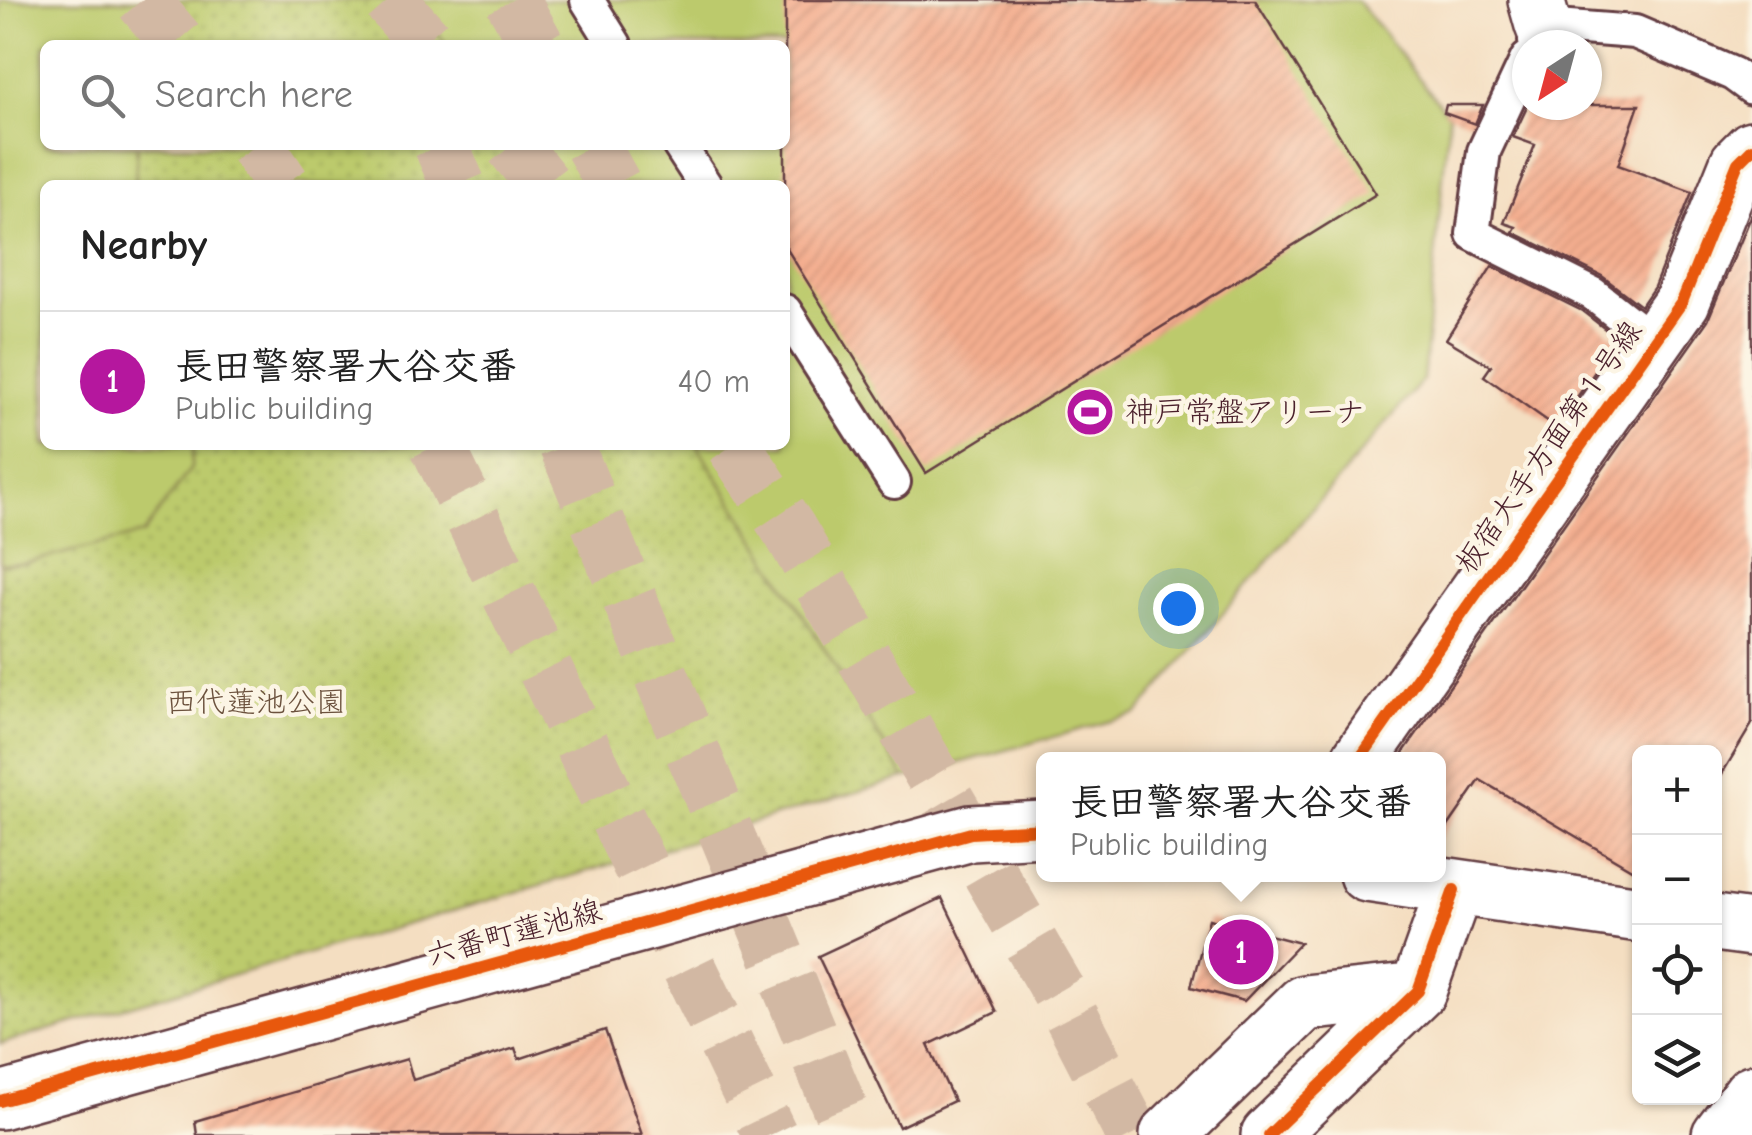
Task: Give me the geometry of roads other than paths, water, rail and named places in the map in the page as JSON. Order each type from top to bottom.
[{"type":"street","name":"板宿大手方面第１号線","points":[[1364,752],[1682,302],[1738,163],[1752,149]]},
{"type":"street","name":"六番町蓮池線","points":[[0,1101],[972,833],[1036,829]]},
{"type":"street","points":[[1410,882],[1632,913]]},
{"type":"street","points":[[1268,1135],[1418,990],[1454,890]]},
{"type":"street","points":[[1722,924],[1752,928]]},
{"type":"street","points":[[1168,1135],[1304,1002],[1418,990]]},
{"type":"street","points":[[1720,1135],[1752,1093]]},
{"type":"lane","points":[[586,0],[612,40]]},
{"type":"lane","points":[[1602,32],[1635,32],[1733,74],[1752,88]]},
{"type":"lane","points":[[1512,86],[1484,151],[1473,234],[1593,294],[1654,342]]},
{"type":"lane","points":[[682,150],[702,180]]},
{"type":"lane","points":[[790,319],[894,482]]},
{"type":"tunnel","points":[[142,0],[176,40]]},
{"type":"tunnel","points":[[389,0],[425,40]]},
{"type":"tunnel","points":[[512,0],[534,40]]},
{"type":"tunnel","points":[[259,150],[280,180]]},
{"type":"tunnel","points":[[443,150],[456,180]]},
{"type":"tunnel","points":[[516,150],[540,180]]},
{"type":"tunnel","points":[[595,150],[611,180]]},
{"type":"tunnel","points":[[439,450],[770,1135]]},
{"type":"tunnel","points":[[568,450],[851,1135]]},
{"type":"tunnel","points":[[736,450],[790,531],[1059,992],[1133,1135]]},
{"type":"place","name":"神戸常盤アリーナ","points":[[1090,412]]},
{"type":"place","name":"長田警察署大谷交番","points":[[1241,952]]},
{"type":"park label","name":"西代蓮池公園","points":[[256,702]]}]
